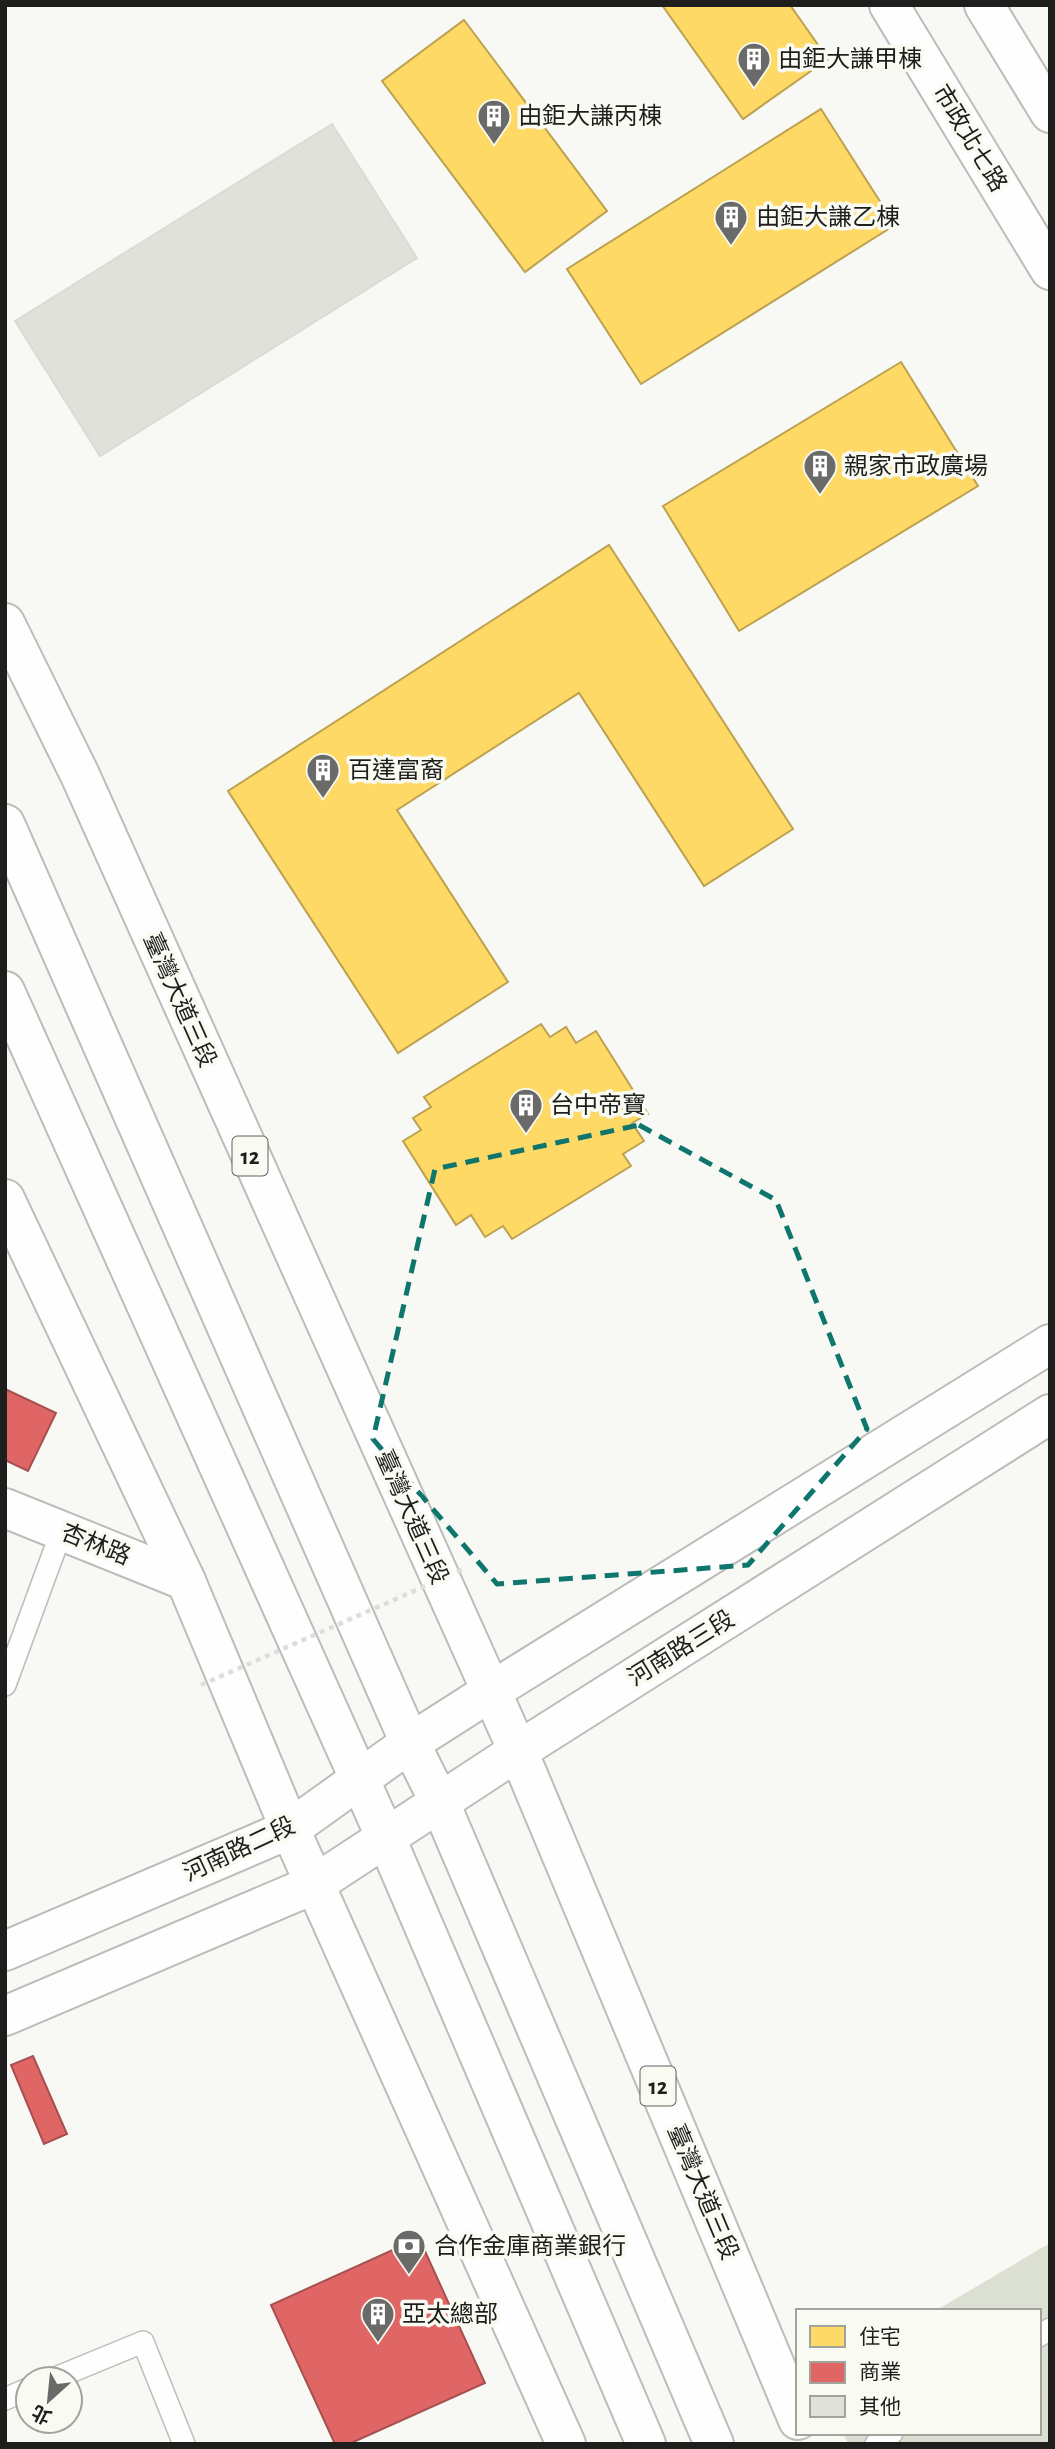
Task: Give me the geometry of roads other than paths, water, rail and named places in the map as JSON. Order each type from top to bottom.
[{"type":"main road","name":"市政北七路","points":[[889,5],[1050,270]]},
{"type":"main road","points":[[984,5],[1050,113]]},
{"type":"main road","name":"臺灣大道三段","points":[[5,623],[79,775],[518,1751],[796,2415]]},
{"type":"main road","points":[[5,824],[410,1743],[440,1802],[714,2444]]},
{"type":"main road","points":[[5,991],[386,1838],[646,2444]]},
{"type":"main road","points":[[5,1199],[186,1581],[290,1829],[566,2444]]},
{"type":"main road","points":[[490,1692],[1050,1345]]},
{"type":"main road","name":"河南路三段","points":[[315,1884],[518,1751],[1050,1414]]},
{"type":"main road","name":"杏林路","points":[[5,1508],[186,1581]]},
{"type":"main road","name":"河南路二段","points":[[5,1951],[290,1829],[410,1743],[490,1692]]},
{"type":"main road","points":[[5,2017],[315,1884]]},
{"type":"lane","points":[[5,1685],[62,1530]]},
{"type":"lane","points":[[84,2366],[143,2342],[184,2444]]},
{"type":"place","name":"由鉅大謙甲棟","points":[[754,89]]},
{"type":"place","name":"由鉅大謙丙棟","points":[[494,146]]},
{"type":"place","name":"由鉅大謙乙棟","points":[[731,247]]},
{"type":"place","name":"親家市政廣場","points":[[820,496]]},
{"type":"place","name":"百達富裔","points":[[323,800]]},
{"type":"place","name":"台中帝寶","points":[[526,1135]]},
{"type":"place","name":"合作金庫商業銀行","points":[[409,2276]]},
{"type":"place","name":"亞太總部","points":[[378,2344]]}]
